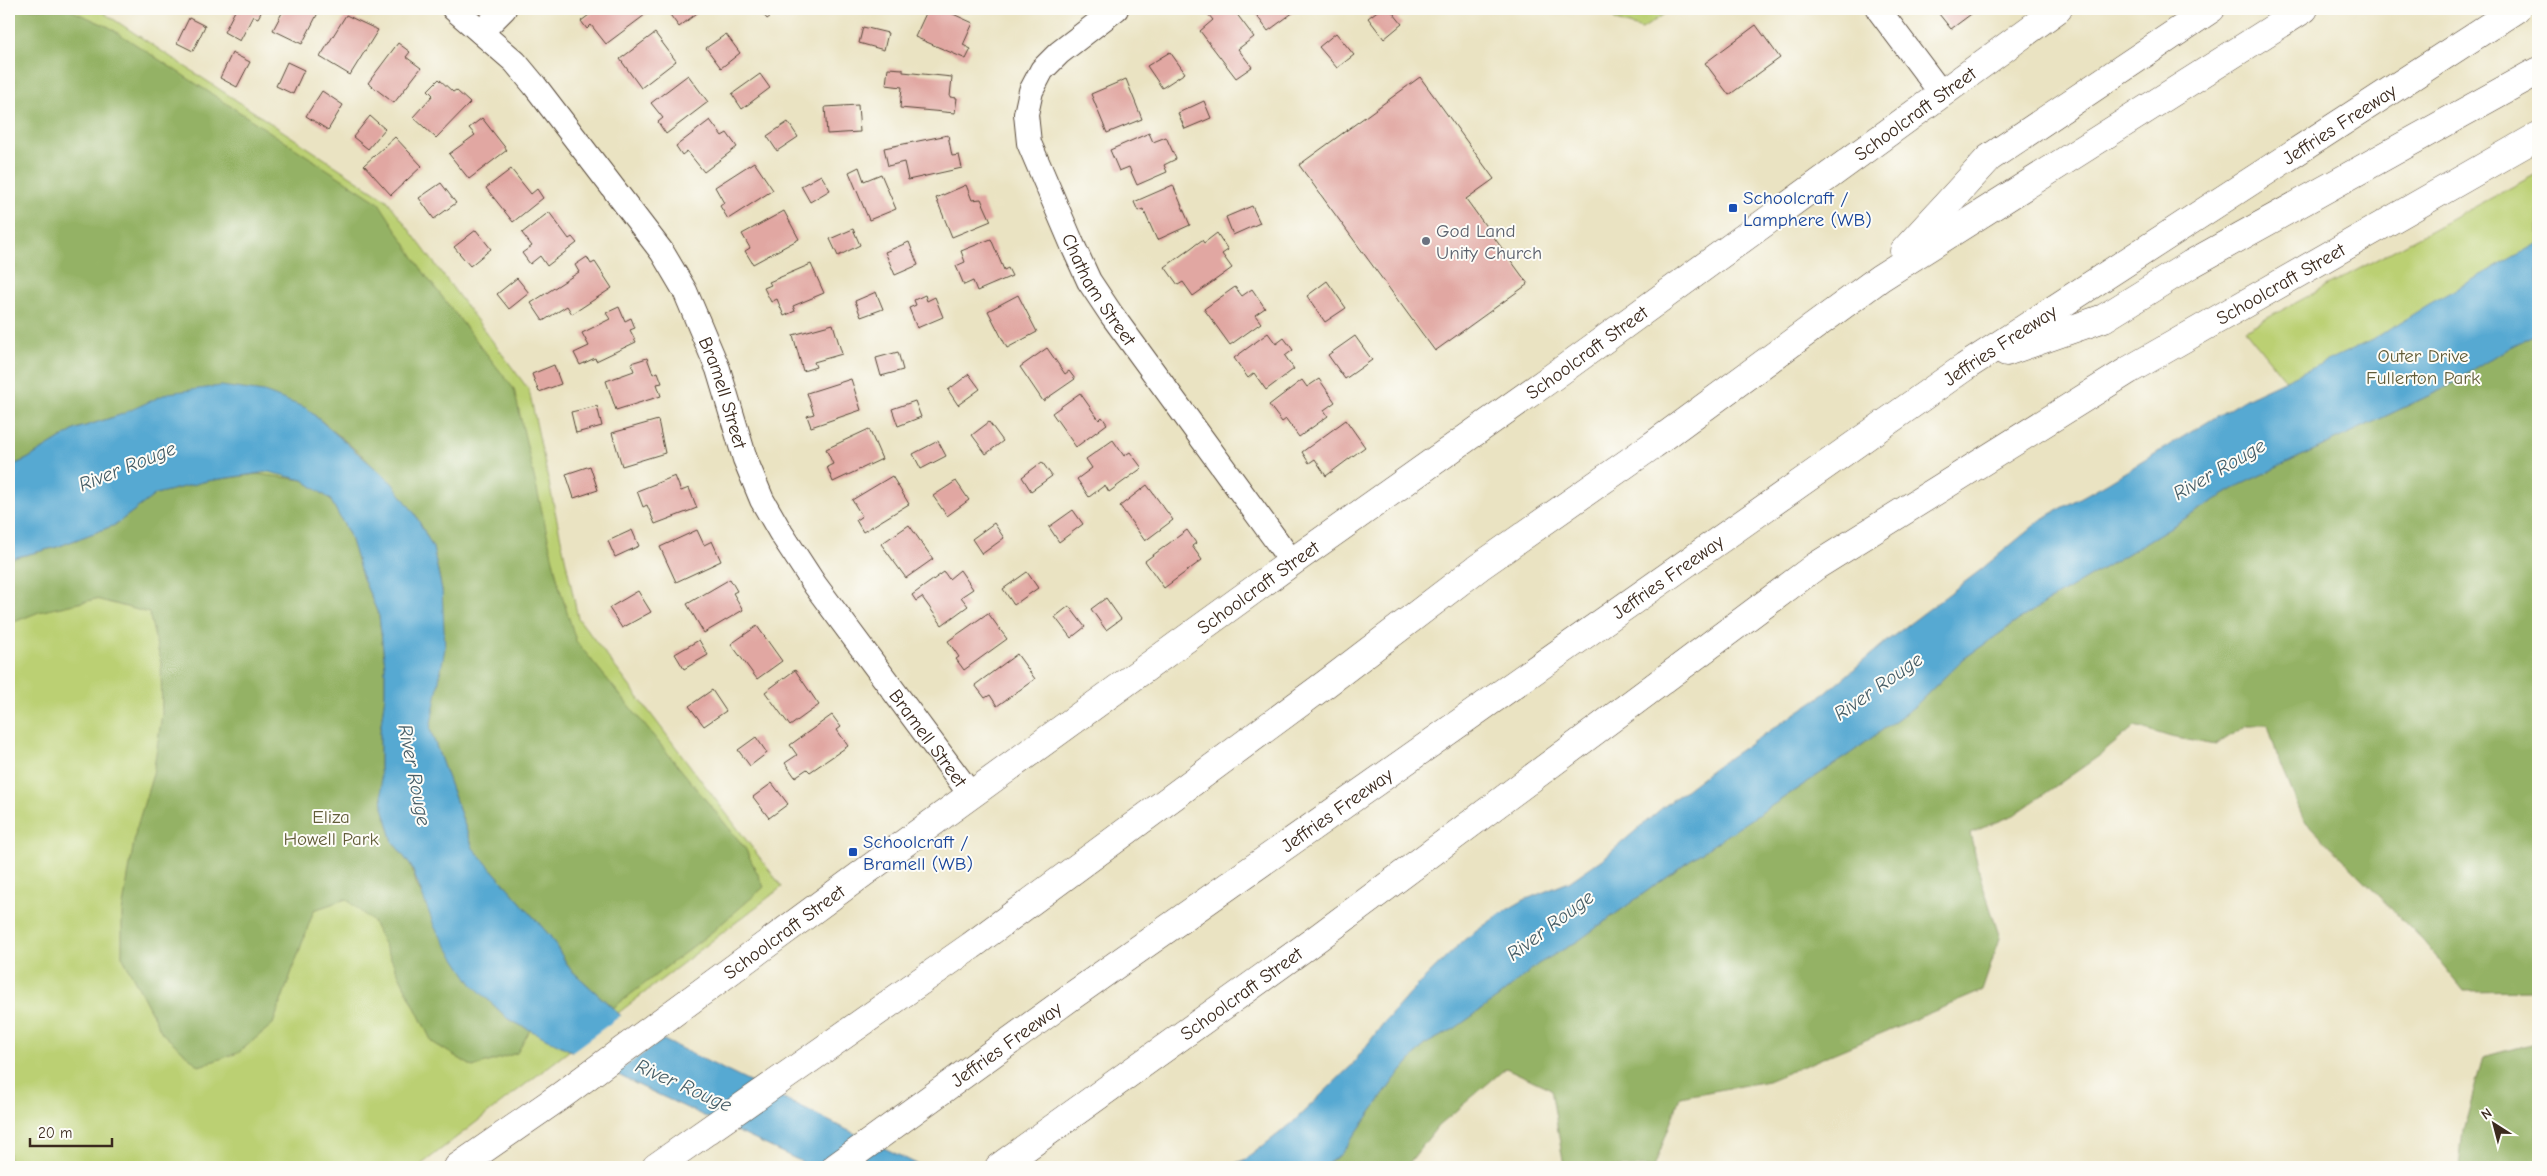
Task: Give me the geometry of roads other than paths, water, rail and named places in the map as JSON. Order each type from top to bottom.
[{"type":"main road","name":"Schoolcraft Street","points":[[458,1167],[562,1095],[1292,562],[1554,376],[2058,9]]},
{"type":"main road","points":[[1880,278],[1989,158],[2210,9]]},
{"type":"main road","points":[[656,1167],[971,946],[1327,683],[1479,567],[1652,445],[1880,278],[2304,9]]},
{"type":"main road","name":"Jeffries Freeway","points":[[836,1167],[1072,996],[1965,367],[2516,9]]},
{"type":"main road","points":[[1965,367],[2104,318],[2191,264],[2538,71]]},
{"type":"main road","name":"Schoolcraft Street","points":[[999,1167],[1315,940],[1816,566],[2129,370],[2538,136]]},
{"type":"street","name":"Bramell Street","points":[[454,9],[515,62],[662,252],[685,291],[704,332],[718,369],[745,459],[762,500],[815,584],[971,796]]},
{"type":"street","points":[[481,32],[504,9]]},
{"type":"street","name":"Chatham Street","points":[[1116,9],[1059,53],[1042,70],[1031,91],[1026,114],[1029,143],[1072,246],[1095,289],[1292,562]]},
{"type":"street","points":[[1878,9],[1941,93]]},
{"type":"water","name":"River Rouge","points":[[2538,243],[2538,333],[2510,347],[2443,389],[2240,485],[2026,615],[1962,660],[1915,706],[1851,753],[1687,862],[1578,941],[1538,964],[1499,997],[1454,1029],[1424,1045],[1394,1080],[1341,1154],[1323,1167],[1226,1167],[1246,1159],[1291,1124],[1352,1065],[1382,1025],[1411,992],[1464,940],[1500,914],[1524,900],[1569,882],[1605,857],[1662,808],[1714,768],[1826,693],[1888,640],[1978,572],[2042,519],[2107,483],[2247,398],[2372,340],[2429,304]]},
{"type":"water","name":"River Rouge","points":[[221,386],[264,392],[306,408],[392,483],[415,514],[433,548],[442,590],[445,648],[430,729],[473,848],[550,936],[570,969],[629,1023],[923,1167],[813,1167],[642,1087],[508,1019],[472,984],[435,928],[411,866],[393,842],[383,807],[380,768],[380,732],[385,695],[385,666],[379,616],[362,576],[349,534],[330,499],[303,480],[268,472],[207,481],[156,494],[115,525],[57,547],[9,559],[9,467],[27,459],[76,429],[120,415],[168,393]]},
{"type":"place","name":"Schoolcraft / Lamphere (WB)","points":[[1733,208]]},
{"type":"place","name":"God Land Unity Church","points":[[1426,241]]},
{"type":"place","name":"Schoolcraft / Bramell (WB)","points":[[853,852]]},
{"type":"park label","name":"Outer Drive Fullerton Park","points":[[2423,366]]},
{"type":"park label","name":"Eliza Howell Park","points":[[331,827]]}]
